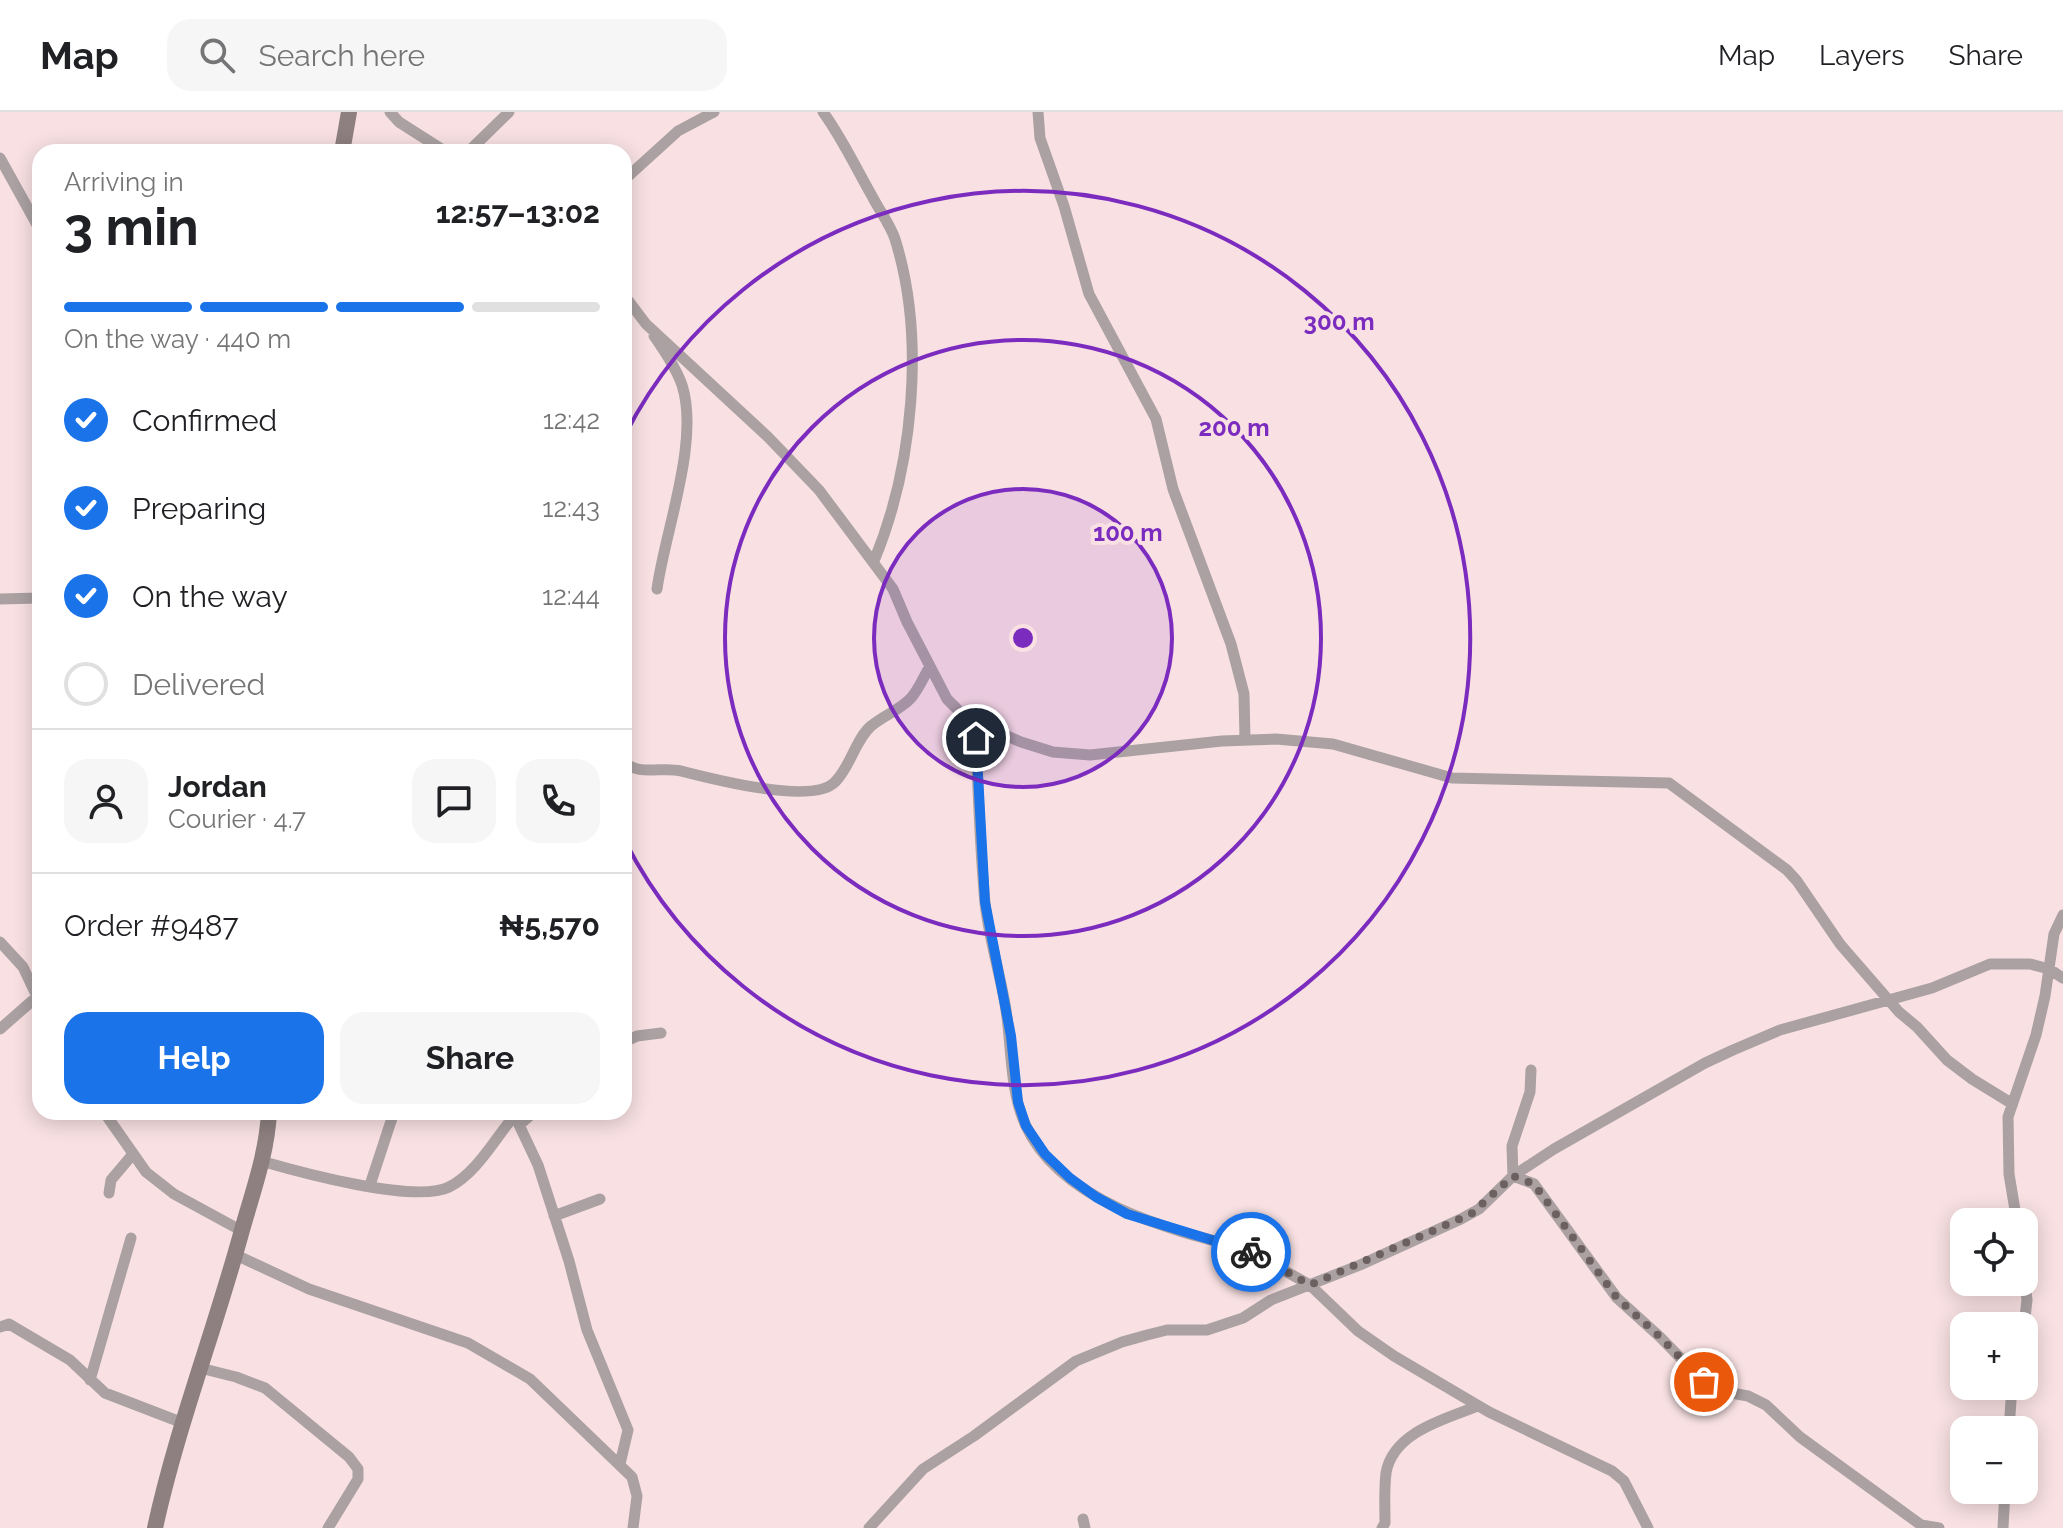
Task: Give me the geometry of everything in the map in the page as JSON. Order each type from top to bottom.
[{"type":"main road","points":[[343,144],[349,112]]},
{"type":"main road","points":[[155,1528],[167,1475],[236,1255],[268,1133],[269,1120]]},
{"type":"street","points":[[390,112],[399,122],[433,144]]},
{"type":"street","points":[[476,144],[509,112]]},
{"type":"street","points":[[632,173],[678,131],[714,112]]},
{"type":"street","points":[[823,112],[895,237],[913,335],[911,401],[903,453],[889,524],[874,561]]},
{"type":"street","points":[[1038,112],[1040,138],[1064,206],[1089,294],[1156,419],[1173,489],[1231,644],[1244,694],[1245,739]]},
{"type":"street","points":[[0,158],[32,216]]},
{"type":"street","points":[[632,306],[675,370],[686,406],[684,457],[657,589]]},
{"type":"street","points":[[646,324],[819,490],[893,589],[947,699],[978,723],[1053,752],[1090,755],[1245,739],[1333,744],[1452,778],[1669,783],[1787,870],[1840,944],[1888,1000],[1947,1060],[2011,1103]]},
{"type":"street","points":[[0,599],[32,598]]},
{"type":"street","points":[[632,767],[639,770],[669,768],[741,786],[818,792],[833,785],[870,727],[912,697],[930,666]]},
{"type":"street","points":[[978,723],[976,738],[985,902],[991,945],[1007,1013],[1018,1102],[1026,1126],[1045,1154],[1070,1178],[1127,1214],[1246,1249],[1310,1285],[1358,1331],[1394,1356],[1478,1406],[1612,1471],[1624,1481],[1648,1528]]},
{"type":"street","points":[[2015,1208],[2007,1141],[2011,1103],[2036,1035],[2054,934],[2063,915]]},
{"type":"street","points":[[0,942],[23,967],[32,984]]},
{"type":"street","points":[[869,1528],[923,1469],[974,1436],[1076,1361],[1147,1335],[1167,1330],[1207,1330],[1243,1318],[1271,1300],[1471,1214],[1513,1176],[1600,1122],[1719,1056],[1780,1030],[1908,994],[1998,962],[2030,964],[2049,969],[2063,978]]},
{"type":"street","points":[[1908,994],[1910,1021]]},
{"type":"street","points":[[0,1029],[32,1004]]},
{"type":"street","points":[[632,1038],[661,1033]]},
{"type":"street","points":[[1513,1176],[1512,1146],[1530,1092],[1531,1070]]},
{"type":"street","points":[[110,1120],[146,1172],[174,1194],[242,1231]]},
{"type":"street","points":[[370,1185],[391,1120]]},
{"type":"street","points":[[261,1161],[295,1171],[405,1192],[429,1193],[449,1187],[473,1168],[513,1120]]},
{"type":"street","points":[[516,1120],[538,1165],[587,1330],[628,1430],[620,1464]]},
{"type":"street","points":[[109,1193],[111,1180],[133,1154]]},
{"type":"street","points":[[1513,1176],[1534,1184],[1617,1298],[1704,1382],[1715,1390],[1748,1396],[1766,1405],[1800,1437],[1921,1525],[1939,1528]]},
{"type":"street","points":[[554,1216],[600,1199]]},
{"type":"street","points":[[90,1380],[131,1238]]},
{"type":"street","points":[[236,1255],[309,1289],[468,1343],[530,1379],[632,1477],[637,1496],[633,1528]]},
{"type":"street","points":[[0,1327],[9,1324],[70,1360],[105,1393],[183,1423]]},
{"type":"street","points":[[200,1368],[265,1388],[349,1457],[358,1469],[358,1479],[328,1528]]},
{"type":"street","points":[[1382,1528],[1385,1523],[1386,1471],[1396,1448],[1428,1426],[1478,1406]]},
{"type":"street","points":[[2003,1528],[2004,1504]]},
{"type":"way so far","points":[[1251,1252],[1310,1285],[1471,1214],[1513,1176],[1534,1184],[1617,1298],[1704,1382]]},
{"type":"route","points":[[976,738],[985,902],[1011,1036],[1018,1102],[1026,1126],[1045,1154],[1096,1197],[1127,1214],[1251,1252]]}]
